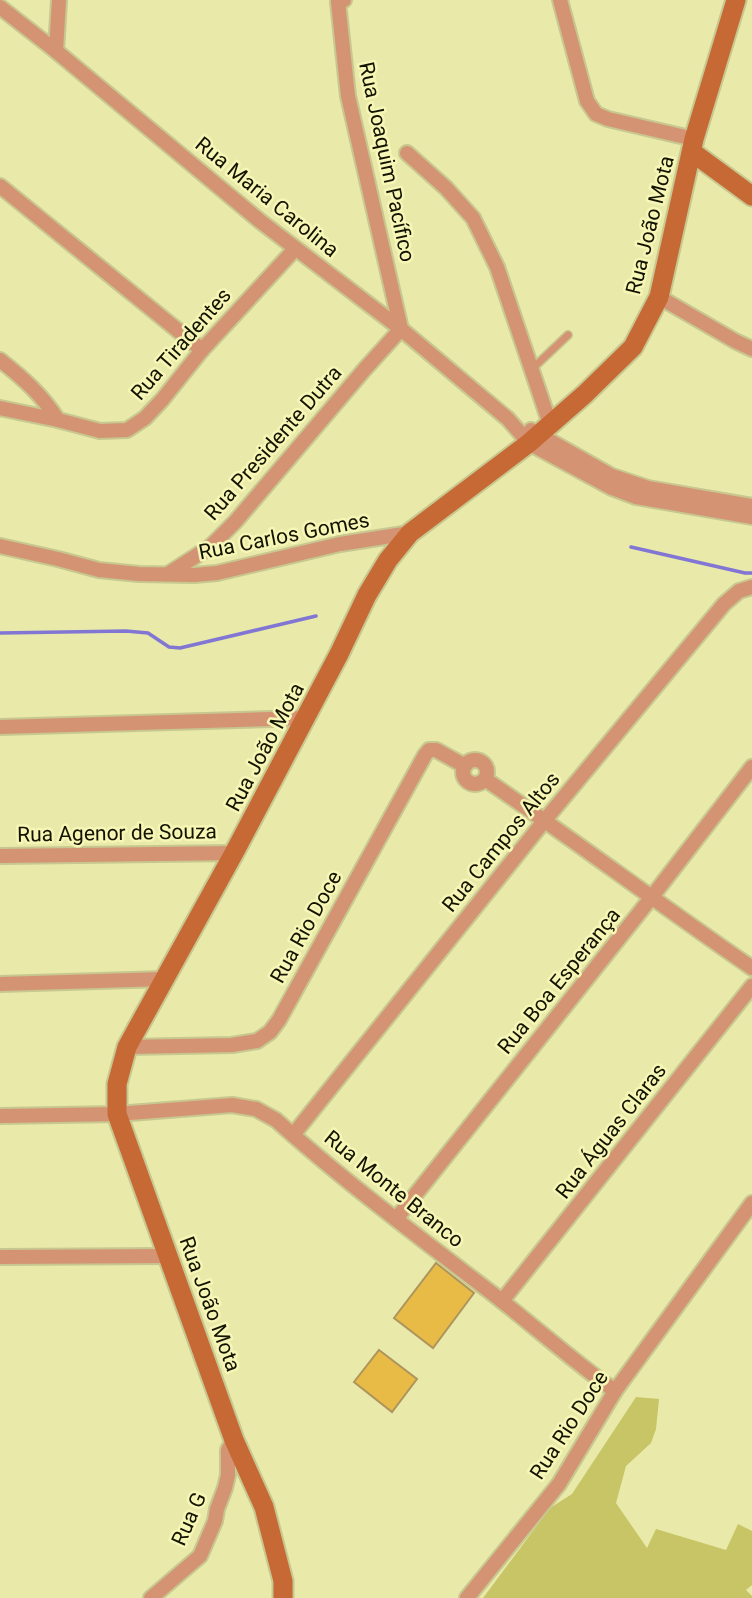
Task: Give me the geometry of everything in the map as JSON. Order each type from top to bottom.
[{"type":"main road","name":"Rua João Mota","points":[[283,1598],[283,1581],[264,1507],[234,1440],[117,1114],[117,1084],[127,1047],[234,853],[376,578],[388,560],[410,533],[539,434],[633,346],[659,297],[693,146],[736,0]]},
{"type":"main road","points":[[693,146],[752,196]]},
{"type":"street","points":[[56,51],[59,0]]},
{"type":"street","points":[[560,0],[587,100],[596,114],[693,146]]},
{"type":"street","name":"Rua Joaquim Pacífico","points":[[340,1],[348,96],[401,329]]},
{"type":"street","name":"Rua Maria Carolina","points":[[0,7],[260,221],[401,329],[508,419],[539,434]]},
{"type":"street","points":[[407,153],[446,188],[472,218],[497,267],[531,370],[539,434],[612,488],[636,497],[752,517]]},
{"type":"street","points":[[0,186],[202,350]]},
{"type":"street","name":"Rua Tiradentes","points":[[0,408],[100,431],[127,430],[145,418],[162,400],[202,350],[295,248]]},
{"type":"street","points":[[659,297],[752,349]]},
{"type":"street","name":"Rua Presidente Dutra","points":[[168,574],[210,547],[235,522],[401,329]]},
{"type":"street","points":[[0,360],[29,383],[58,420]]},
{"type":"street","points":[[539,434],[612,476],[648,488],[752,506]]},
{"type":"street","name":"Rua Carlos Gomes","points":[[0,546],[99,570],[194,575],[217,573],[340,544],[410,533]]},
{"type":"street","name":"Rua Campos Altos","points":[[293,1135],[545,820],[724,604],[739,591],[752,587]]},
{"type":"street","points":[[0,727],[305,718]]},
{"type":"street","name":"Rua Rio Doce","points":[[127,1047],[232,1045],[257,1041],[270,1032],[429,750],[436,750],[465,766],[464,775],[469,782],[478,784],[485,779],[545,820]]},
{"type":"street","name":"Rua Boa Esperança","points":[[396,1219],[752,767]]},
{"type":"street","points":[[545,820],[752,968]]},
{"type":"street","name":"Rua Agenor de Souza","points":[[0,856],[234,853]]},
{"type":"street","points":[[0,984],[164,979]]},
{"type":"street","name":"Rua Águas Claras","points":[[502,1301],[752,986]]},
{"type":"street","name":"Rua Monte Branco","points":[[0,1116],[117,1114],[232,1105],[256,1110],[276,1120],[396,1219],[615,1391]]},
{"type":"street","name":"Rua Rio Doce","points":[[467,1598],[559,1484],[615,1391],[752,1203]]},
{"type":"street","points":[[0,1257],[167,1256]]},
{"type":"street","name":"Rua G","points":[[151,1598],[200,1556],[225,1488],[228,1450],[234,1440]]},
{"type":"lane","points":[[531,370],[568,335]]},
{"type":"shaded area","points":[[636,1397],[659,1399],[656,1429],[651,1443],[626,1466],[616,1503],[647,1548],[656,1529],[726,1550],[738,1524],[752,1531],[752,1585],[746,1590],[752,1598],[483,1598],[550,1508],[572,1494]]},
{"type":"building","points":[[436,1263],[474,1293],[433,1348],[394,1318]]},
{"type":"building","points":[[379,1350],[417,1379],[392,1412],[354,1382]]},
{"type":"waterway","points":[[631,547],[752,573]]},
{"type":"waterway","points":[[0,633],[126,631],[148,633],[169,647],[180,648],[316,616]]}]
